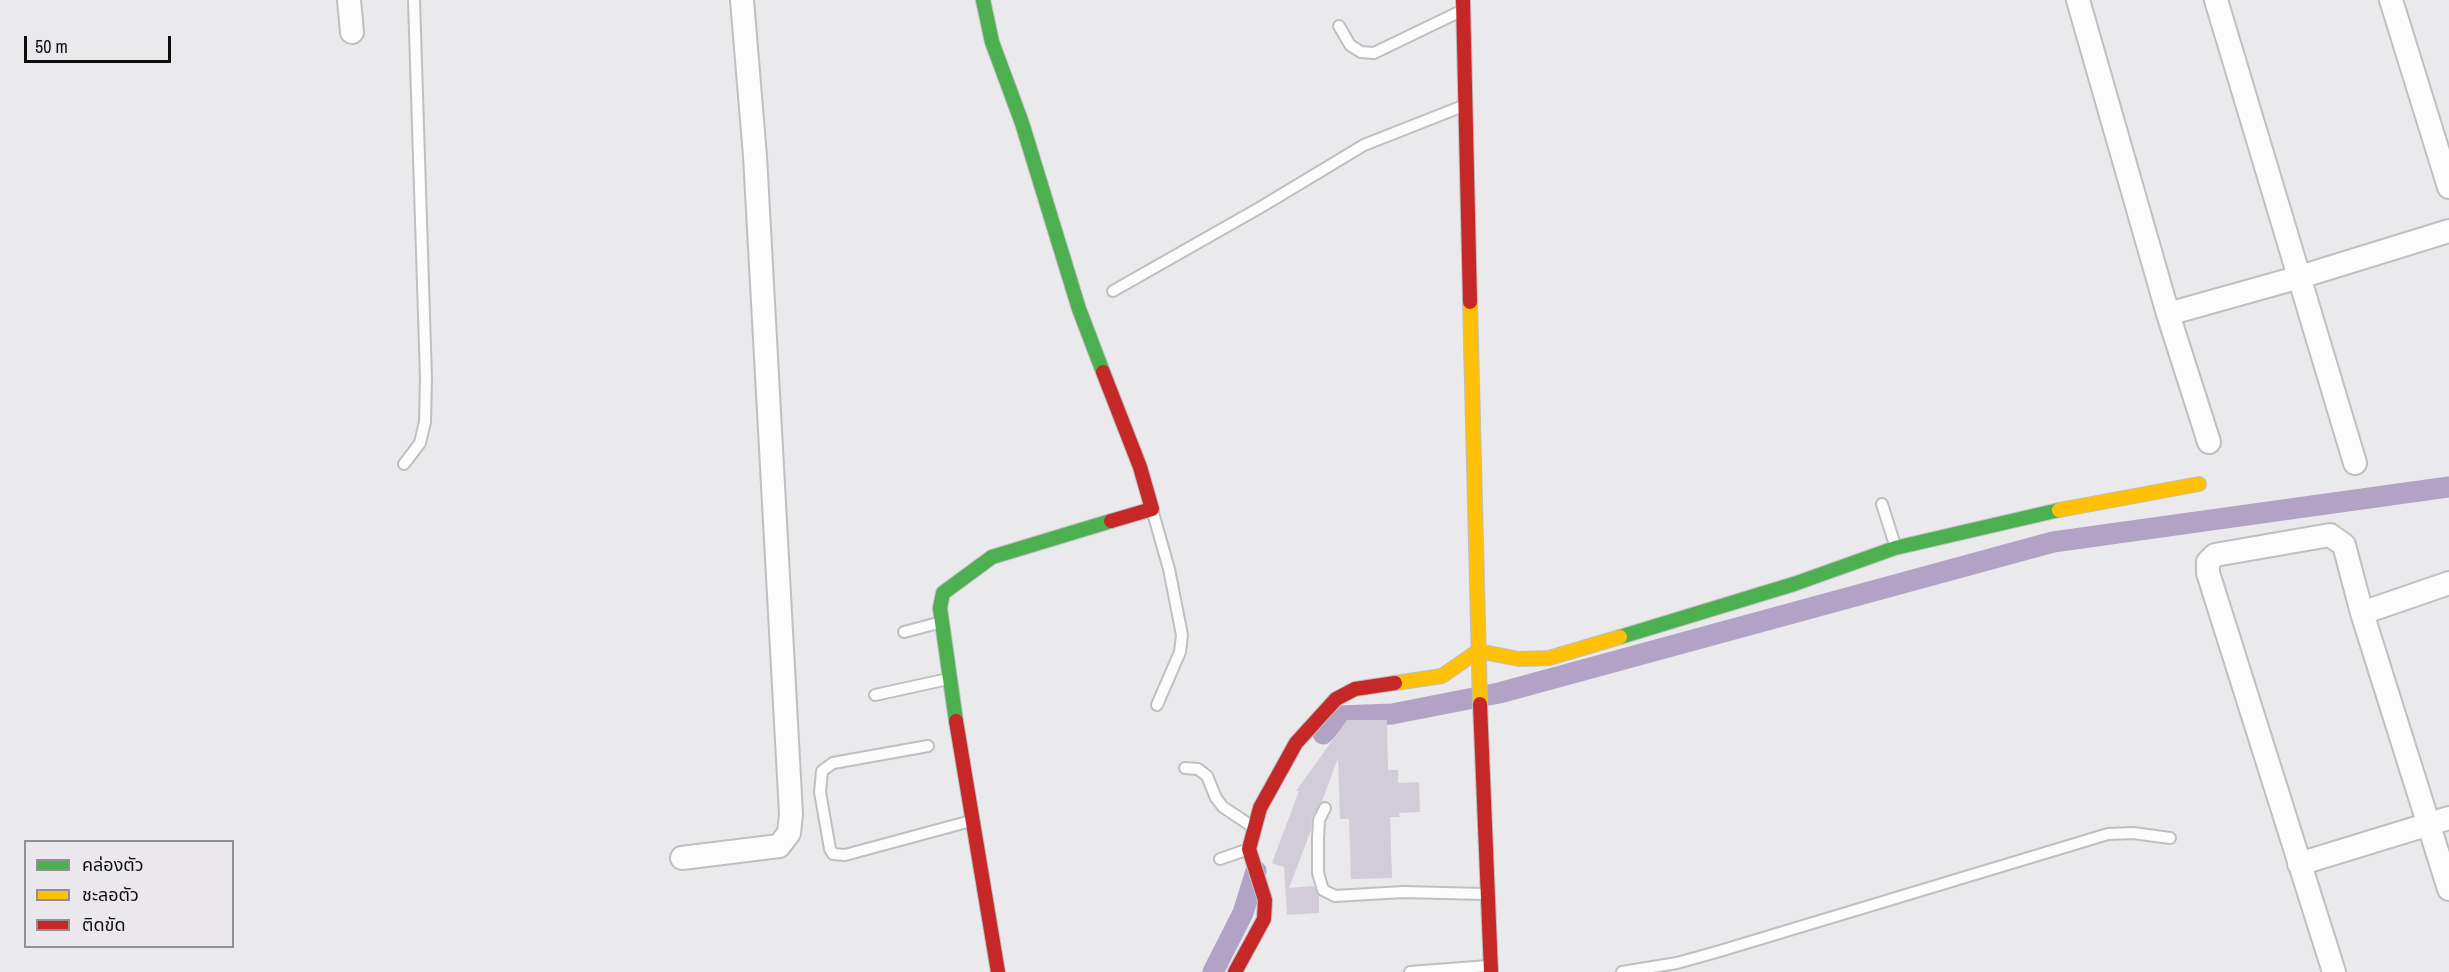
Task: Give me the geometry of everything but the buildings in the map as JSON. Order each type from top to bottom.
[{"type":"street","points":[[349,0],[352,32]]},
{"type":"street","points":[[682,858],[779,846],[789,833],[792,814],[754,156],[742,0]]},
{"type":"street","points":[[983,0],[992,42],[1022,123],[1079,309],[1140,467],[1152,509],[992,557],[943,592],[942,622],[949,678],[998,972]]},
{"type":"street","points":[[2078,0],[2168,314],[2209,442]]},
{"type":"street","points":[[2216,0],[2355,463]]},
{"type":"street","points":[[2391,0],[2449,187]]},
{"type":"street","points":[[1463,5],[1478,651],[1491,969]]},
{"type":"street","points":[[2168,314],[2300,277],[2449,231]]},
{"type":"street","points":[[1235,972],[1263,919],[1265,900],[1262,885],[1249,849],[1253,827],[1274,779],[1296,743],[1336,699],[1355,689],[1442,676],[1478,651],[1519,660],[1549,658],[1794,584],[1895,548],[2076,506],[2199,484]]},
{"type":"street","points":[[2334,972],[2208,573],[2208,562],[2215,555],[2330,535],[2344,545],[2362,614],[2439,820],[2449,889]]},
{"type":"street","points":[[2362,614],[2449,583]]},
{"type":"street","points":[[2299,864],[2439,820]]},
{"type":"lane","points":[[404,464],[420,443],[425,422],[426,378],[414,0]]},
{"type":"lane","points":[[1339,26],[1350,45],[1361,52],[1374,53],[1463,5]]},
{"type":"lane","points":[[1113,291],[1261,207],[1364,145],[1466,105]]},
{"type":"lane","points":[[1882,504],[1895,548]]},
{"type":"lane","points":[[1152,509],[1169,569],[1182,635],[1180,652],[1157,705]]},
{"type":"lane","points":[[904,632],[942,622]]},
{"type":"lane","points":[[875,695],[949,678]]},
{"type":"lane","points":[[928,746],[833,764],[822,771],[820,792],[830,849],[833,854],[845,855],[973,820]]},
{"type":"lane","points":[[1185,768],[1198,769],[1207,776],[1216,798],[1223,807],[1253,827]]},
{"type":"lane","points":[[1325,808],[1319,820],[1318,838],[1318,873],[1323,890],[1335,896],[1403,892],[1488,894]]},
{"type":"lane","points":[[1622,972],[1677,963],[1720,951],[2108,834],[2133,832],[2170,838]]},
{"type":"lane","points":[[1220,859],[1249,849]]},
{"type":"lane","points":[[1410,972],[1491,969]]},
{"type":"waterway","points":[[1323,734],[1339,716],[1392,714],[1499,693],[2053,542],[2449,487]]},
{"type":"waterway","points":[[1213,972],[1243,913],[1256,871]]},
{"type":"traffic: fast","points":[[983,0],[992,42],[1022,123],[1079,309],[1103,372]]},
{"type":"traffic: fast","points":[[1620,637],[1794,584],[1895,548],[2059,510]]},
{"type":"traffic: fast","points":[[956,721],[940,608],[943,593],[992,557],[1111,521]]},
{"type":"traffic: slow","points":[[1470,302],[1480,704]]},
{"type":"traffic: slow","points":[[2059,510],[2199,484]]},
{"type":"traffic: slow","points":[[1395,683],[1442,676],[1478,651],[1519,659],[1549,658],[1620,637]]},
{"type":"traffic: jam","points":[[1463,0],[1470,302]]},
{"type":"traffic: jam","points":[[1103,372],[1140,467],[1152,509],[1111,521]]},
{"type":"traffic: jam","points":[[1235,972],[1264,919],[1265,900],[1249,849],[1260,808],[1296,743],[1336,699],[1355,689],[1395,683]]},
{"type":"traffic: jam","points":[[1480,704],[1491,972]]},
{"type":"traffic: jam","points":[[956,721],[998,972]]}]
